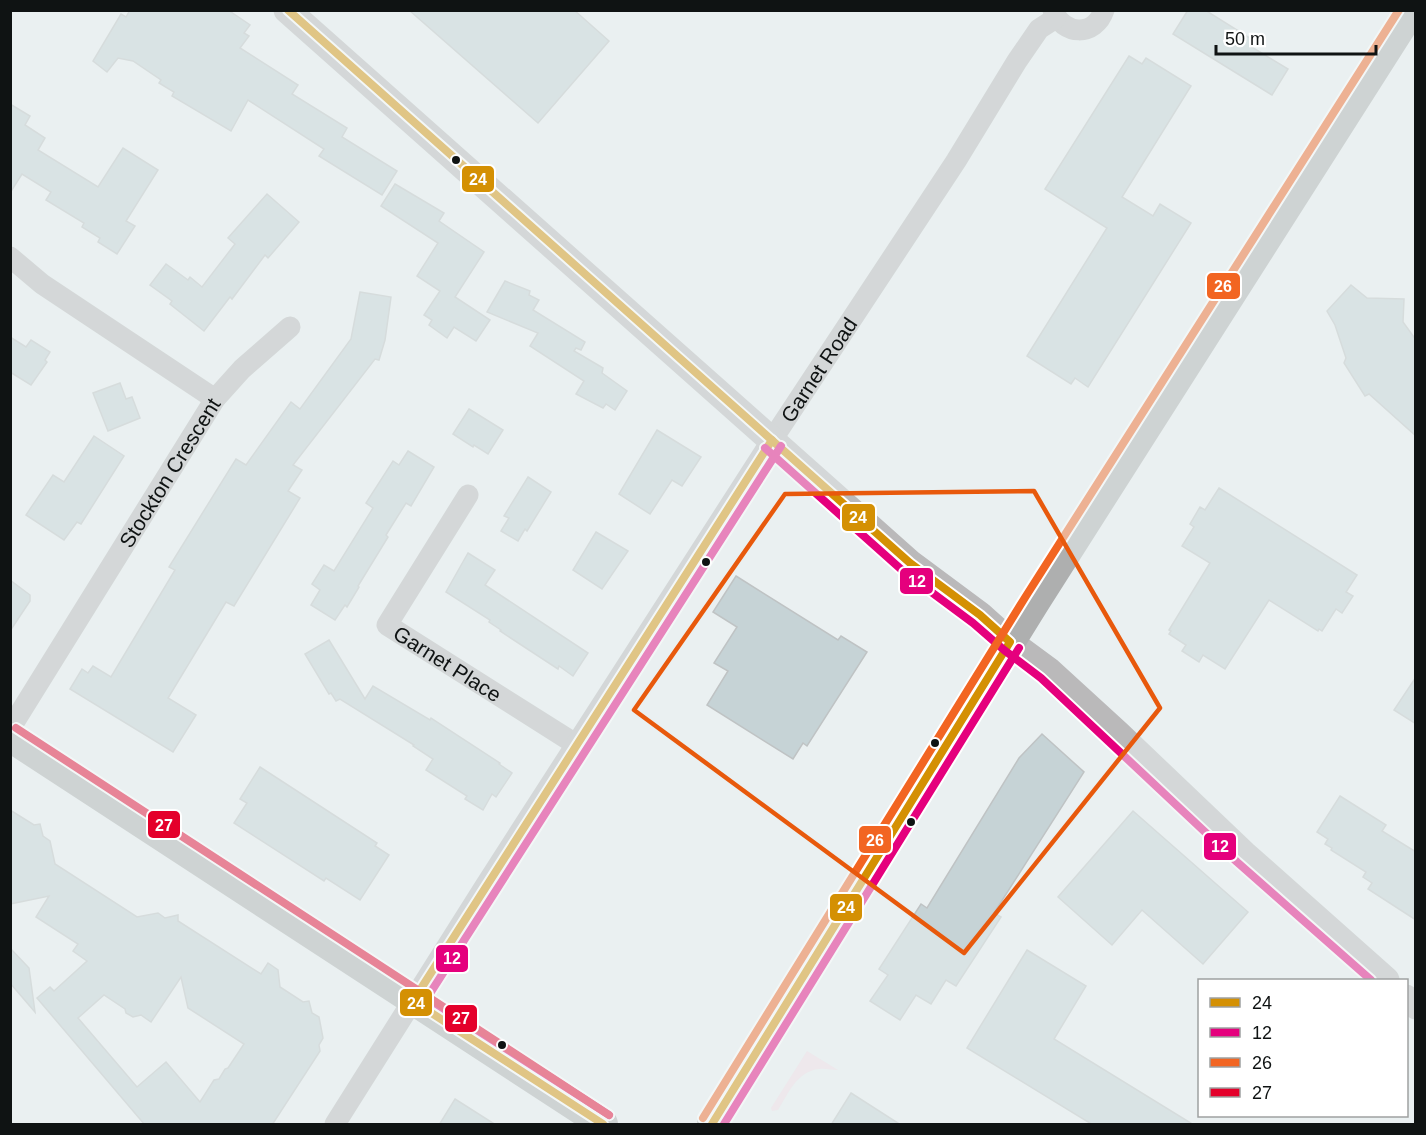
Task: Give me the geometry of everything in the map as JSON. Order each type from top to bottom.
[{"type":"main road","points":[[712,1125],[1096,505],[1412,10]]},
{"type":"main road","points":[[10,737],[603,1125]]},
{"type":"street","points":[[287,10],[910,563],[1048,670],[1244,854],[1384,979]]},
{"type":"street","name":"Garnet Road","points":[[335,1125],[485,886],[772,440],[956,161],[1038,29],[1055,14],[1069,29],[1086,30],[1100,21],[1104,10]]},
{"type":"street","name":"Stockton Crescent","points":[[10,257],[42,284],[215,399],[10,729]]},
{"type":"street","points":[[215,399],[242,369],[290,327]]},
{"type":"street","name":"Garnet Place","points":[[468,495],[387,625],[577,745]]},
{"type":"highlighted area","points":[[1034,491],[1160,708],[964,953],[634,710],[785,494]]},
{"type":"shaded area","points":[[807,1051],[838,1070],[819,1069],[805,1074],[794,1084],[778,1110],[772,1111],[771,1108]]},
{"type":"building","points":[[130,10],[228,10],[250,25],[244,33],[249,36],[240,48],[298,85],[292,94],[347,128],[342,137],[397,171],[382,195],[319,156],[324,149],[248,100],[231,131],[172,96],[174,92],[159,83],[161,80],[133,61],[118,58],[107,72],[93,61],[121,14],[126,17]]},
{"type":"building","points":[[409,10],[574,10],[609,41],[538,123]]},
{"type":"building","points":[[1188,10],[1205,10],[1253,40],[1250,46],[1288,69],[1272,95],[1173,34]]},
{"type":"building","points":[[1129,56],[1142,64],[1146,58],[1191,86],[1122,197],[1153,216],[1160,204],[1191,223],[1088,387],[1075,378],[1071,384],[1027,356],[1107,228],[1045,189]]},
{"type":"building","points":[[10,104],[30,116],[25,125],[45,138],[38,150],[98,187],[123,148],[158,170],[126,221],[135,226],[117,254],[98,242],[100,238],[82,227],[84,223],[46,200],[51,192],[22,174],[10,193]]},
{"type":"building","points":[[395,184],[444,213],[439,221],[484,252],[455,297],[490,320],[476,341],[454,327],[447,338],[429,325],[432,320],[424,315],[440,291],[417,276],[438,243],[381,206]]},
{"type":"building","points":[[267,194],[299,222],[268,258],[265,255],[232,299],[230,297],[204,331],[170,304],[172,301],[150,285],[166,264],[188,280],[190,277],[202,287],[235,244],[228,238]]},
{"type":"building","points":[[505,281],[530,291],[529,295],[539,300],[533,310],[585,342],[581,350],[576,348],[574,351],[603,368],[602,373],[627,391],[615,410],[606,404],[603,408],[576,394],[584,381],[530,346],[538,333],[487,312]]},
{"type":"building","points":[[1351,285],[1367,298],[1404,299],[1403,322],[1416,340],[1416,436],[1369,394],[1365,396],[1344,363],[1346,358],[1335,325],[1327,311]]},
{"type":"building","points":[[360,292],[391,297],[385,340],[379,360],[375,359],[293,465],[302,470],[288,491],[300,498],[234,606],[226,602],[168,698],[196,715],[173,752],[70,689],[82,669],[88,673],[93,666],[111,677],[175,570],[169,567],[236,459],[246,465],[291,402],[300,409],[351,339]]},
{"type":"building","points":[[10,337],[26,347],[31,340],[50,352],[45,360],[47,362],[31,385],[10,372]]},
{"type":"building","points":[[120,383],[126,399],[132,397],[140,418],[108,431],[93,393]]},
{"type":"building","points":[[469,409],[503,430],[488,454],[453,434]]},
{"type":"building","points":[[657,430],[701,457],[682,486],[672,480],[650,514],[619,494]]},
{"type":"building","points":[[94,436],[124,456],[81,524],[77,522],[64,540],[26,515],[53,475],[64,482]]},
{"type":"building","points":[[408,451],[434,467],[411,506],[406,503],[347,607],[345,605],[335,620],[311,605],[320,590],[312,584],[324,565],[334,571],[373,508],[366,503],[393,461],[399,465]]},
{"type":"building","points":[[528,477],[551,492],[527,531],[525,529],[518,541],[501,531],[509,518],[504,516]]},
{"type":"building","points":[[1219,488],[1357,575],[1346,592],[1353,596],[1342,613],[1336,609],[1322,631],[1319,629],[1318,631],[1269,600],[1225,669],[1203,655],[1199,662],[1182,651],[1186,645],[1169,634],[1171,631],[1169,630],[1210,563],[1182,546],[1194,527],[1190,524],[1200,507],[1205,510]]},
{"type":"building","points":[[596,532],[628,551],[602,589],[573,570]]},
{"type":"building","points":[[468,553],[495,570],[485,585],[588,653],[573,676],[559,666],[558,669],[500,631],[489,622],[490,620],[446,592]]},
{"type":"building","points":[[736,576],[838,640],[841,636],[867,652],[807,746],[803,743],[793,759],[707,705],[728,671],[714,663],[737,627],[713,612]]},
{"type":"building","points":[[10,580],[30,595],[30,601],[10,631]]},
{"type":"building","points":[[329,640],[365,699],[373,686],[430,720],[431,718],[512,773],[496,797],[492,794],[483,810],[465,799],[467,796],[426,770],[433,759],[340,699],[336,701],[331,693],[329,694],[305,654]]},
{"type":"building","points":[[1416,677],[1416,724],[1394,710]]},
{"type":"building","points":[[1042,734],[1084,772],[994,913],[1001,917],[956,986],[946,980],[931,1004],[916,995],[900,1020],[870,1001],[888,975],[879,969],[921,904],[927,908],[1019,758]]},
{"type":"building","points":[[260,767],[377,843],[375,846],[389,855],[360,900],[326,878],[324,881],[234,823],[247,803],[240,799]]},
{"type":"building","points":[[1340,796],[1386,825],[1382,831],[1416,852],[1416,920],[1368,889],[1372,883],[1363,877],[1366,872],[1331,850],[1332,848],[1325,844],[1328,839],[1317,832]]},
{"type":"building","points":[[10,810],[34,825],[40,824],[43,836],[50,841],[55,864],[137,917],[158,913],[165,918],[178,915],[178,921],[261,974],[268,963],[278,970],[280,987],[303,1002],[309,1001],[312,1013],[319,1017],[323,1038],[319,1045],[320,1051],[272,1125],[145,1125],[37,998],[50,987],[54,991],[87,961],[73,951],[78,944],[36,917],[49,896],[10,904]],"holes":[[[181,977],[188,1008],[244,1044],[219,1079],[214,1080],[200,1102],[166,1062],[137,1087],[78,1018],[104,995],[125,1009],[126,1013],[133,1017],[141,1015],[151,1022]]]},
{"type":"building","points":[[1133,811],[1248,912],[1203,964],[1142,910],[1112,945],[1058,897]]},
{"type":"building","points":[[10,948],[29,968],[35,1012],[10,983]]},
{"type":"building","points":[[1027,950],[1086,986],[1054,1039],[1194,1125],[1093,1125],[967,1048]]},
{"type":"building","points":[[851,1093],[901,1125],[831,1125]]},
{"type":"building","points":[[455,1099],[496,1125],[439,1125]]},
{"type":"transit line","name":"24","points":[[288,10],[910,563],[980,615],[1010,642],[712,1124]]},
{"type":"transit line","name":"26","points":[[703,1118],[1026,596],[1399,10]]},
{"type":"transit line","name":"24","points":[[603,1124],[413,1001],[772,440]]},
{"type":"transit line","name":"12","points":[[609,1115],[427,998],[781,446]]},
{"type":"transit line","name":"12","points":[[765,448],[903,571],[1041,678],[1237,862],[1370,979]]},
{"type":"transit line","name":"12","points":[[724,1124],[1019,648]]},
{"type":"transit line","name":"27","points":[[16,728],[609,1115]]}]
